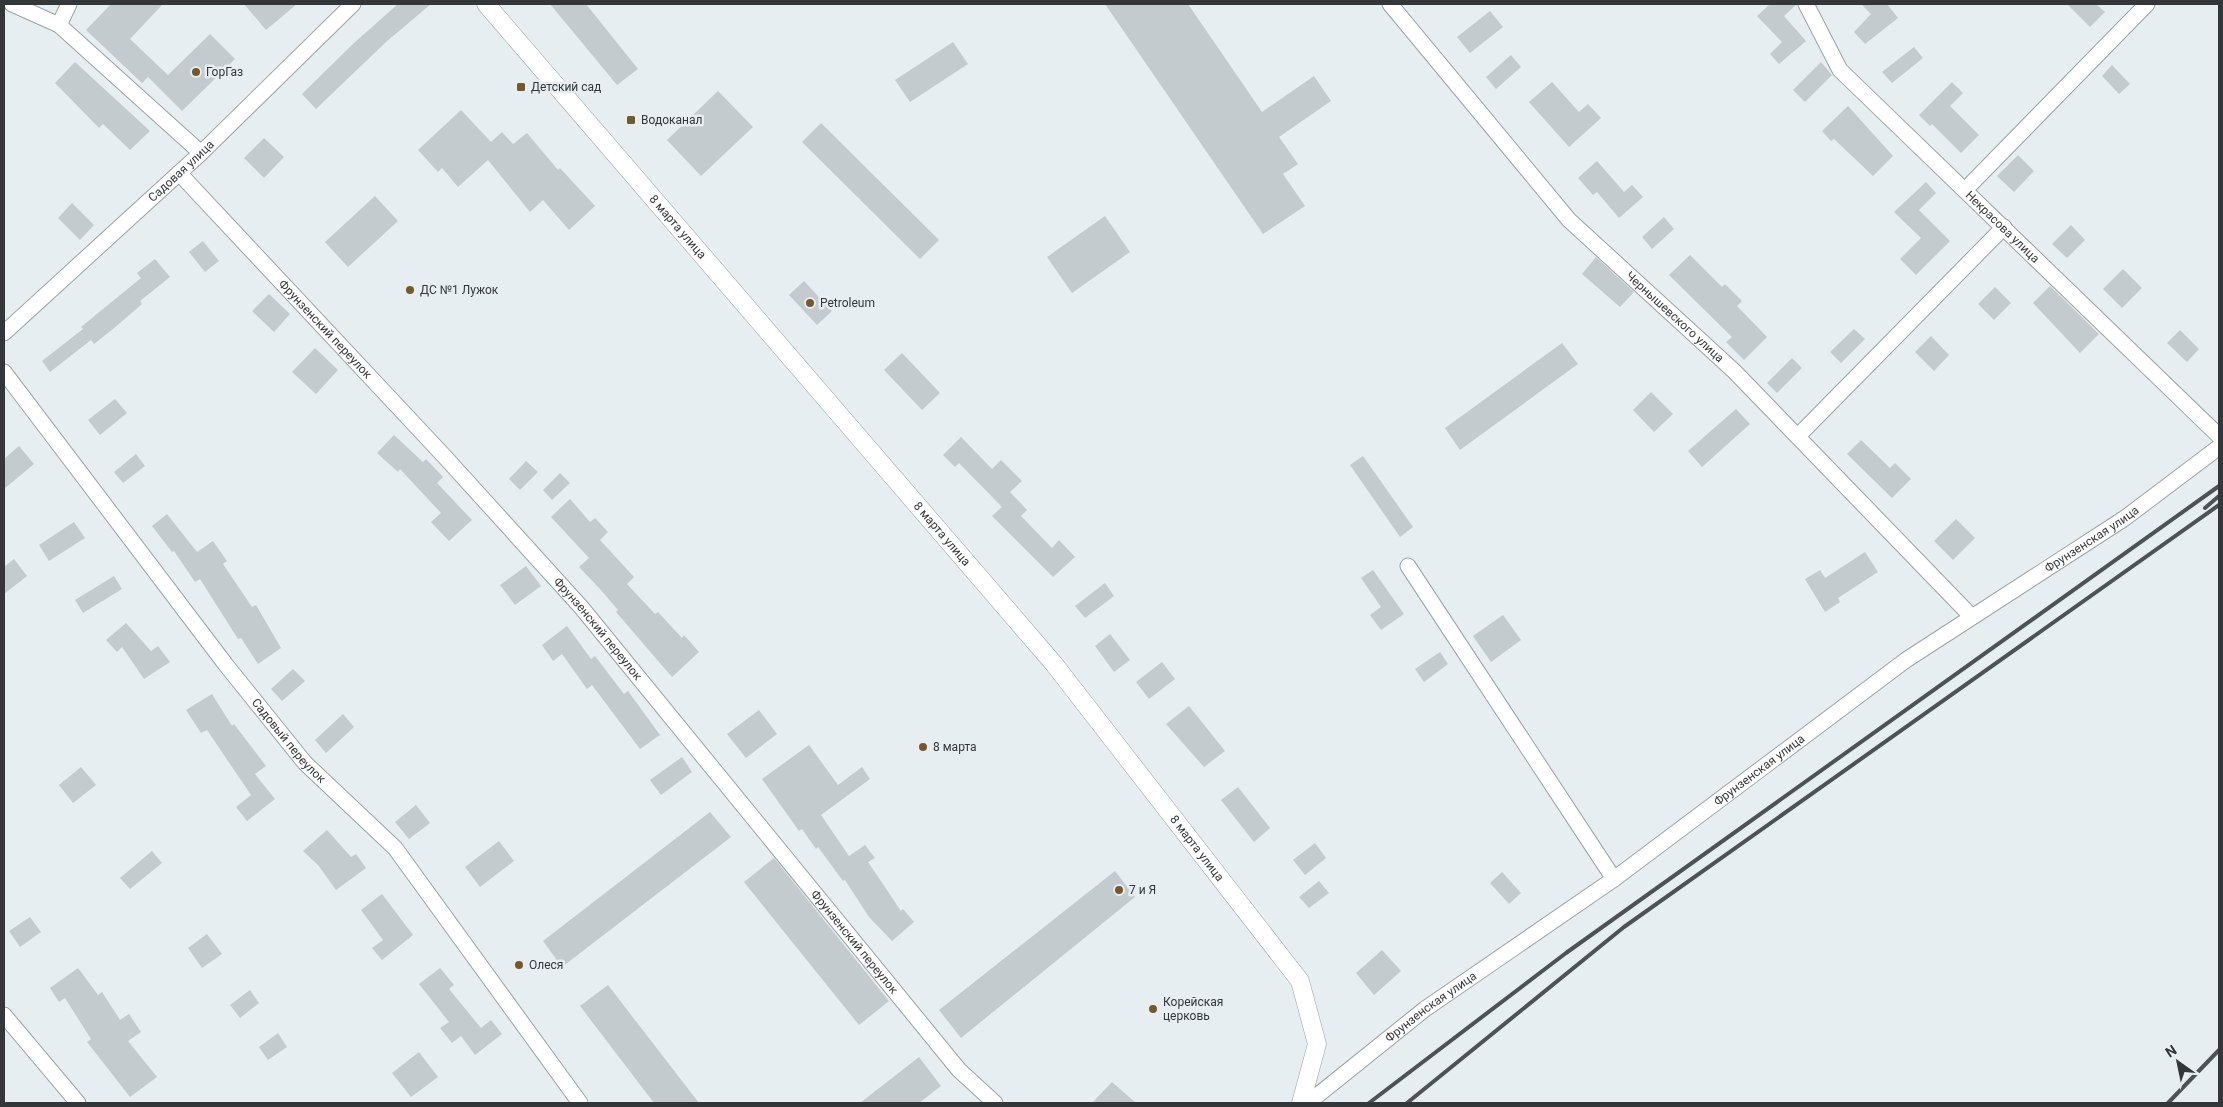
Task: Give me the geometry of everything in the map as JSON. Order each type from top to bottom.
[{"type":"street","points":[[12,4],[59,25],[201,153]]},
{"type":"street","points":[[59,25],[70,4]]},
{"type":"street","name":"Садовая улица","points":[[4,333],[201,153],[353,4]]},
{"type":"street","name":"8 марта улица","points":[[486,4],[1054,664],[1300,981],[1317,1044],[1301,1103]]},
{"type":"street","name":"Чернышевского улица","points":[[1390,4],[1569,220],[1734,371],[1972,617]]},
{"type":"street","name":"Некрасова улица","points":[[1806,4],[1840,70],[2219,436]]},
{"type":"street","points":[[1964,190],[2147,4]]},
{"type":"street","name":"Фрунзенский переулок","points":[[179,173],[581,607],[960,1070],[995,1103]]},
{"type":"street","points":[[1798,436],[2004,227]]},
{"type":"street","name":"Садовый переулок","points":[[4,372],[226,665],[305,763],[395,848],[580,1103]]},
{"type":"street","name":"Фрунзенская улица","points":[[1308,1103],[1425,1009],[1614,879],[1906,660],[2126,518],[2219,447]]},
{"type":"street","points":[[1408,566],[1614,879]]},
{"type":"street","points":[[4,1015],[78,1103]]},
{"type":"building","points":[[111,4],[163,4],[130,39],[168,75],[210,34],[235,59],[182,111],[148,77],[142,83],[86,30]]},
{"type":"building","points":[[244,4],[297,4],[266,30]]},
{"type":"building","points":[[398,4],[431,4],[386,42],[316,109],[302,94],[354,43]]},
{"type":"building","points":[[550,4],[586,4],[638,69],[617,85]]},
{"type":"building","points":[[1105,4],[1188,4],[1262,112],[1314,76],[1331,101],[1279,137],[1298,164],[1283,174],[1305,206],[1263,234]]},
{"type":"building","points":[[1770,4],[1797,4],[1784,16],[1806,41],[1779,64],[1770,54],[1782,42],[1757,16]]},
{"type":"building","points":[[1861,4],[1887,4],[1898,18],[1865,44],[1854,32],[1871,14]]},
{"type":"building","points":[[2067,4],[2096,4],[2105,12],[2090,27]]},
{"type":"building","points":[[1490,11],[1503,27],[1470,53],[1457,37]]},
{"type":"building","points":[[953,42],[968,64],[910,102],[895,80]]},
{"type":"building","points":[[1914,47],[1923,58],[1892,83],[1882,72]]},
{"type":"building","points":[[1511,55],[1521,67],[1496,89],[1486,77]]},
{"type":"building","points":[[75,62],[150,131],[130,150],[103,124],[99,128],[55,83]]},
{"type":"building","points":[[1821,62],[1832,75],[1805,102],[1793,90]]},
{"type":"building","points":[[2112,65],[2130,84],[2119,94],[2102,76]]},
{"type":"building","points":[[1552,82],[1579,112],[1588,104],[1601,118],[1569,147],[1529,102]]},
{"type":"building","points":[[1952,82],[1963,93],[1950,106],[1979,135],[1961,153],[1932,124],[1930,126],[1919,115]]},
{"type":"building","points":[[718,91],[753,127],[701,176],[667,140]]},
{"type":"building","points":[[1848,106],[1893,156],[1873,176],[1834,139],[1831,141],[1822,131]]},
{"type":"building","points":[[461,110],[491,142],[502,132],[513,144],[527,133],[558,170],[560,168],[595,206],[569,230],[543,200],[530,212],[488,160],[458,187],[442,168],[438,172],[418,150]]},
{"type":"building","points":[[821,123],[939,240],[920,259],[802,142]]},
{"type":"building","points":[[264,138],[284,157],[264,178],[244,158]]},
{"type":"building","points":[[2018,155],[2034,171],[2014,192],[1997,176]]},
{"type":"building","points":[[1597,161],[1624,192],[1632,185],[1643,197],[1619,218],[1597,192],[1593,195],[1578,178]]},
{"type":"building","points":[[1926,182],[1936,193],[1919,210],[1950,241],[1916,275],[1900,259],[1921,238],[1894,212]]},
{"type":"building","points":[[375,196],[398,221],[348,267],[325,242]]},
{"type":"building","points":[[72,203],[94,225],[80,240],[58,218]]},
{"type":"building","points":[[1105,216],[1130,252],[1072,293],[1047,257]]},
{"type":"building","points":[[1664,217],[1674,229],[1652,249],[1642,237]]},
{"type":"building","points":[[2071,225],[2085,240],[2067,258],[2052,244]]},
{"type":"building","points":[[203,241],[219,261],[205,272],[189,252]]},
{"type":"building","points":[[1690,255],[1722,287],[1725,284],[1742,301],[1737,306],[1767,337],[1744,360],[1726,342],[1732,337],[1669,275]]},
{"type":"building","points":[[1596,257],[1634,292],[1620,307],[1582,274]]},
{"type":"building","points":[[155,259],[170,277],[140,301],[142,304],[113,329],[94,344],[91,340],[50,372],[42,361],[83,329],[81,327],[141,278],[137,273]]},
{"type":"building","points":[[2123,269],[2142,288],[2122,308],[2103,289]]},
{"type":"building","name":"Petroleum","points":[[804,281],[832,311],[817,325],[789,295]]},
{"type":"building","points":[[2050,286],[2099,334],[2080,353],[2033,303]]},
{"type":"building","points":[[1995,287],[2011,303],[1994,320],[1978,304]]},
{"type":"building","points":[[269,294],[290,314],[274,332],[252,311]]},
{"type":"building","points":[[1854,329],[1865,339],[1841,363],[1830,352]]},
{"type":"building","points":[[2180,330],[2199,349],[2187,362],[2167,343]]},
{"type":"building","points":[[1931,336],[1949,355],[1934,371],[1915,352]]},
{"type":"building","points":[[1562,343],[1578,364],[1460,450],[1445,428]]},
{"type":"building","points":[[315,348],[338,370],[316,394],[292,372]]},
{"type":"building","points":[[902,353],[940,393],[922,410],[884,370]]},
{"type":"building","points":[[1792,358],[1802,368],[1777,393],[1767,383]]},
{"type":"building","points":[[1651,392],[1673,414],[1654,432],[1633,410]]},
{"type":"building","points":[[115,399],[127,413],[100,435],[88,420]]},
{"type":"building","points":[[1736,409],[1750,424],[1702,467],[1688,451]]},
{"type":"building","points":[[394,435],[423,462],[426,459],[443,477],[437,483],[472,520],[449,541],[431,522],[441,513],[400,469],[398,472],[377,453]]},
{"type":"building","points":[[961,437],[992,469],[1001,460],[1022,481],[1010,492],[1027,510],[1021,516],[1052,548],[1059,540],[1075,557],[1053,577],[992,516],[1002,507],[959,463],[955,467],[943,455]]},
{"type":"building","points":[[1861,440],[1890,468],[1895,463],[1911,479],[1892,498],[1847,454]]},
{"type":"building","points":[[19,446],[34,464],[4,489],[4,459]]},
{"type":"building","points":[[136,454],[145,466],[123,483],[114,472]]},
{"type":"building","points":[[1363,456],[1413,527],[1400,537],[1350,465]]},
{"type":"building","points":[[526,461],[538,472],[520,490],[509,479]]},
{"type":"building","points":[[560,473],[570,483],[552,500],[543,490]]},
{"type":"building","points":[[570,499],[590,522],[595,518],[608,532],[600,540],[634,577],[627,584],[655,614],[658,612],[682,638],[684,635],[699,652],[672,677],[616,612],[618,610],[579,567],[589,558],[551,517]]},
{"type":"building","points":[[167,514],[197,552],[213,541],[227,561],[223,564],[252,607],[256,605],[281,648],[258,664],[241,638],[238,639],[200,579],[195,582],[174,551],[172,552],[152,526]]},
{"type":"building","points":[[1956,519],[1975,538],[1953,560],[1934,541]]},
{"type":"building","points":[[74,522],[85,538],[49,561],[39,545]]},
{"type":"building","points":[[1865,552],[1878,572],[1838,598],[1840,602],[1825,612],[1805,579],[1820,570],[1825,578]]},
{"type":"building","points":[[14,559],[27,576],[4,594],[4,567]]},
{"type":"building","points":[[526,566],[541,586],[515,605],[500,585]]},
{"type":"building","points":[[1373,570],[1404,614],[1381,630],[1370,615],[1381,607],[1361,578]]},
{"type":"building","points":[[114,576],[122,589],[83,613],[75,600]]},
{"type":"building","points":[[1105,583],[1114,596],[1085,618],[1075,606]]},
{"type":"building","points":[[1503,615],[1521,640],[1491,662],[1473,636]]},
{"type":"building","points":[[126,623],[151,651],[158,646],[170,662],[144,679],[122,647],[117,652],[106,640]]},
{"type":"building","points":[[567,626],[591,659],[595,656],[624,694],[628,691],[660,735],[640,749],[592,685],[587,689],[562,654],[553,661],[542,645]]},
{"type":"building","points":[[1110,634],[1130,660],[1114,672],[1095,646]]},
{"type":"building","points":[[1440,652],[1448,664],[1424,682],[1415,669]]},
{"type":"building","points":[[1162,662],[1175,679],[1149,699],[1136,682]]},
{"type":"building","points":[[293,669],[305,681],[282,701],[271,689]]},
{"type":"building","points":[[212,694],[232,726],[234,724],[266,766],[255,774],[275,799],[247,821],[236,807],[251,795],[207,730],[201,733],[186,710]]},
{"type":"building","points":[[1189,706],[1225,751],[1204,767],[1166,724]]},
{"type":"building","points":[[759,710],[777,734],[746,758],[727,734]]},
{"type":"building","points":[[343,714],[354,727],[326,753],[315,740]]},
{"type":"building","points":[[809,745],[838,785],[862,767],[870,779],[821,815],[849,856],[865,845],[875,858],[868,862],[901,911],[903,909],[914,922],[892,941],[869,917],[845,880],[843,881],[818,847],[816,849],[802,829],[799,831],[762,779]]},
{"type":"building","points":[[682,757],[692,772],[661,795],[650,780]]},
{"type":"building","points":[[81,767],[96,785],[73,803],[59,785]]},
{"type":"building","points":[[1238,787],[1270,828],[1254,842],[1221,800]]},
{"type":"building","points":[[416,805],[430,823],[409,839],[395,822]]},
{"type":"building","points":[[710,812],[731,837],[562,967],[543,941]]},
{"type":"building","points":[[327,830],[351,857],[356,854],[366,868],[336,890],[318,865],[303,851]]},
{"type":"building","points":[[499,841],[514,861],[480,887],[465,867]]},
{"type":"building","points":[[1315,843],[1326,858],[1305,875],[1293,860]]},
{"type":"building","points":[[152,851],[162,863],[130,889],[120,878]]},
{"type":"building","points":[[774,858],[889,1001],[859,1025],[744,882]]},
{"type":"building","points":[[1115,871],[1135,897],[961,1038],[939,1010]]},
{"type":"building","points":[[1502,872],[1521,893],[1509,904],[1490,883]]},
{"type":"building","points":[[1319,881],[1329,893],[1309,908],[1299,897]]},
{"type":"building","points":[[382,894],[413,935],[382,960],[372,948],[383,940],[361,910]]},
{"type":"building","points":[[30,917],[41,932],[20,947],[9,931]]},
{"type":"building","points":[[207,934],[222,954],[202,968],[188,948]]},
{"type":"building","points":[[1382,950],[1401,971],[1374,995],[1356,973]]},
{"type":"building","points":[[78,968],[98,995],[102,992],[120,1020],[129,1014],[141,1032],[128,1041],[157,1077],[130,1097],[87,1042],[91,1039],[65,998],[59,1002],[50,988]]},
{"type":"building","points":[[440,968],[454,985],[449,989],[481,1028],[491,1020],[502,1034],[475,1055],[461,1036],[452,1043],[440,1028],[449,1022],[419,984]]},
{"type":"building","points":[[608,985],[699,1103],[654,1103],[580,1006]]},
{"type":"building","points":[[250,990],[259,1003],[240,1018],[230,1005]]},
{"type":"building","points":[[278,1033],[287,1047],[268,1060],[259,1047]]},
{"type":"building","points":[[419,1052],[438,1077],[411,1097],[392,1073]]},
{"type":"building","points":[[919,1057],[941,1086],[919,1103],[860,1103]]},
{"type":"building","points":[[1112,1082],[1136,1103],[1092,1103]]},
{"type":"railway","points":[[1369,1103],[1566,953],[2219,486]]},
{"type":"railway","points":[[2205,508],[2219,496]]},
{"type":"railway","points":[[1407,1103],[1624,927],[2219,505]]},
{"type":"railway","points":[[2168,1103],[2219,1050]]},
{"type":"place","name":"ГорГаз","points":[[196,72]]},
{"type":"place","name":"Детский сад","points":[[521,87]]},
{"type":"place","name":"Водоканал","points":[[631,120]]},
{"type":"place","name":"ДС №1 Лужок","points":[[410,290]]},
{"type":"place","name":"Petroleum","points":[[810,303]]},
{"type":"place","name":"8 марта","points":[[923,747]]},
{"type":"place","name":"7 и Я","points":[[1119,890]]},
{"type":"place","name":"Олеся","points":[[519,965]]},
{"type":"place","name":"Корейская церковь","points":[[1153,1009]]}]
